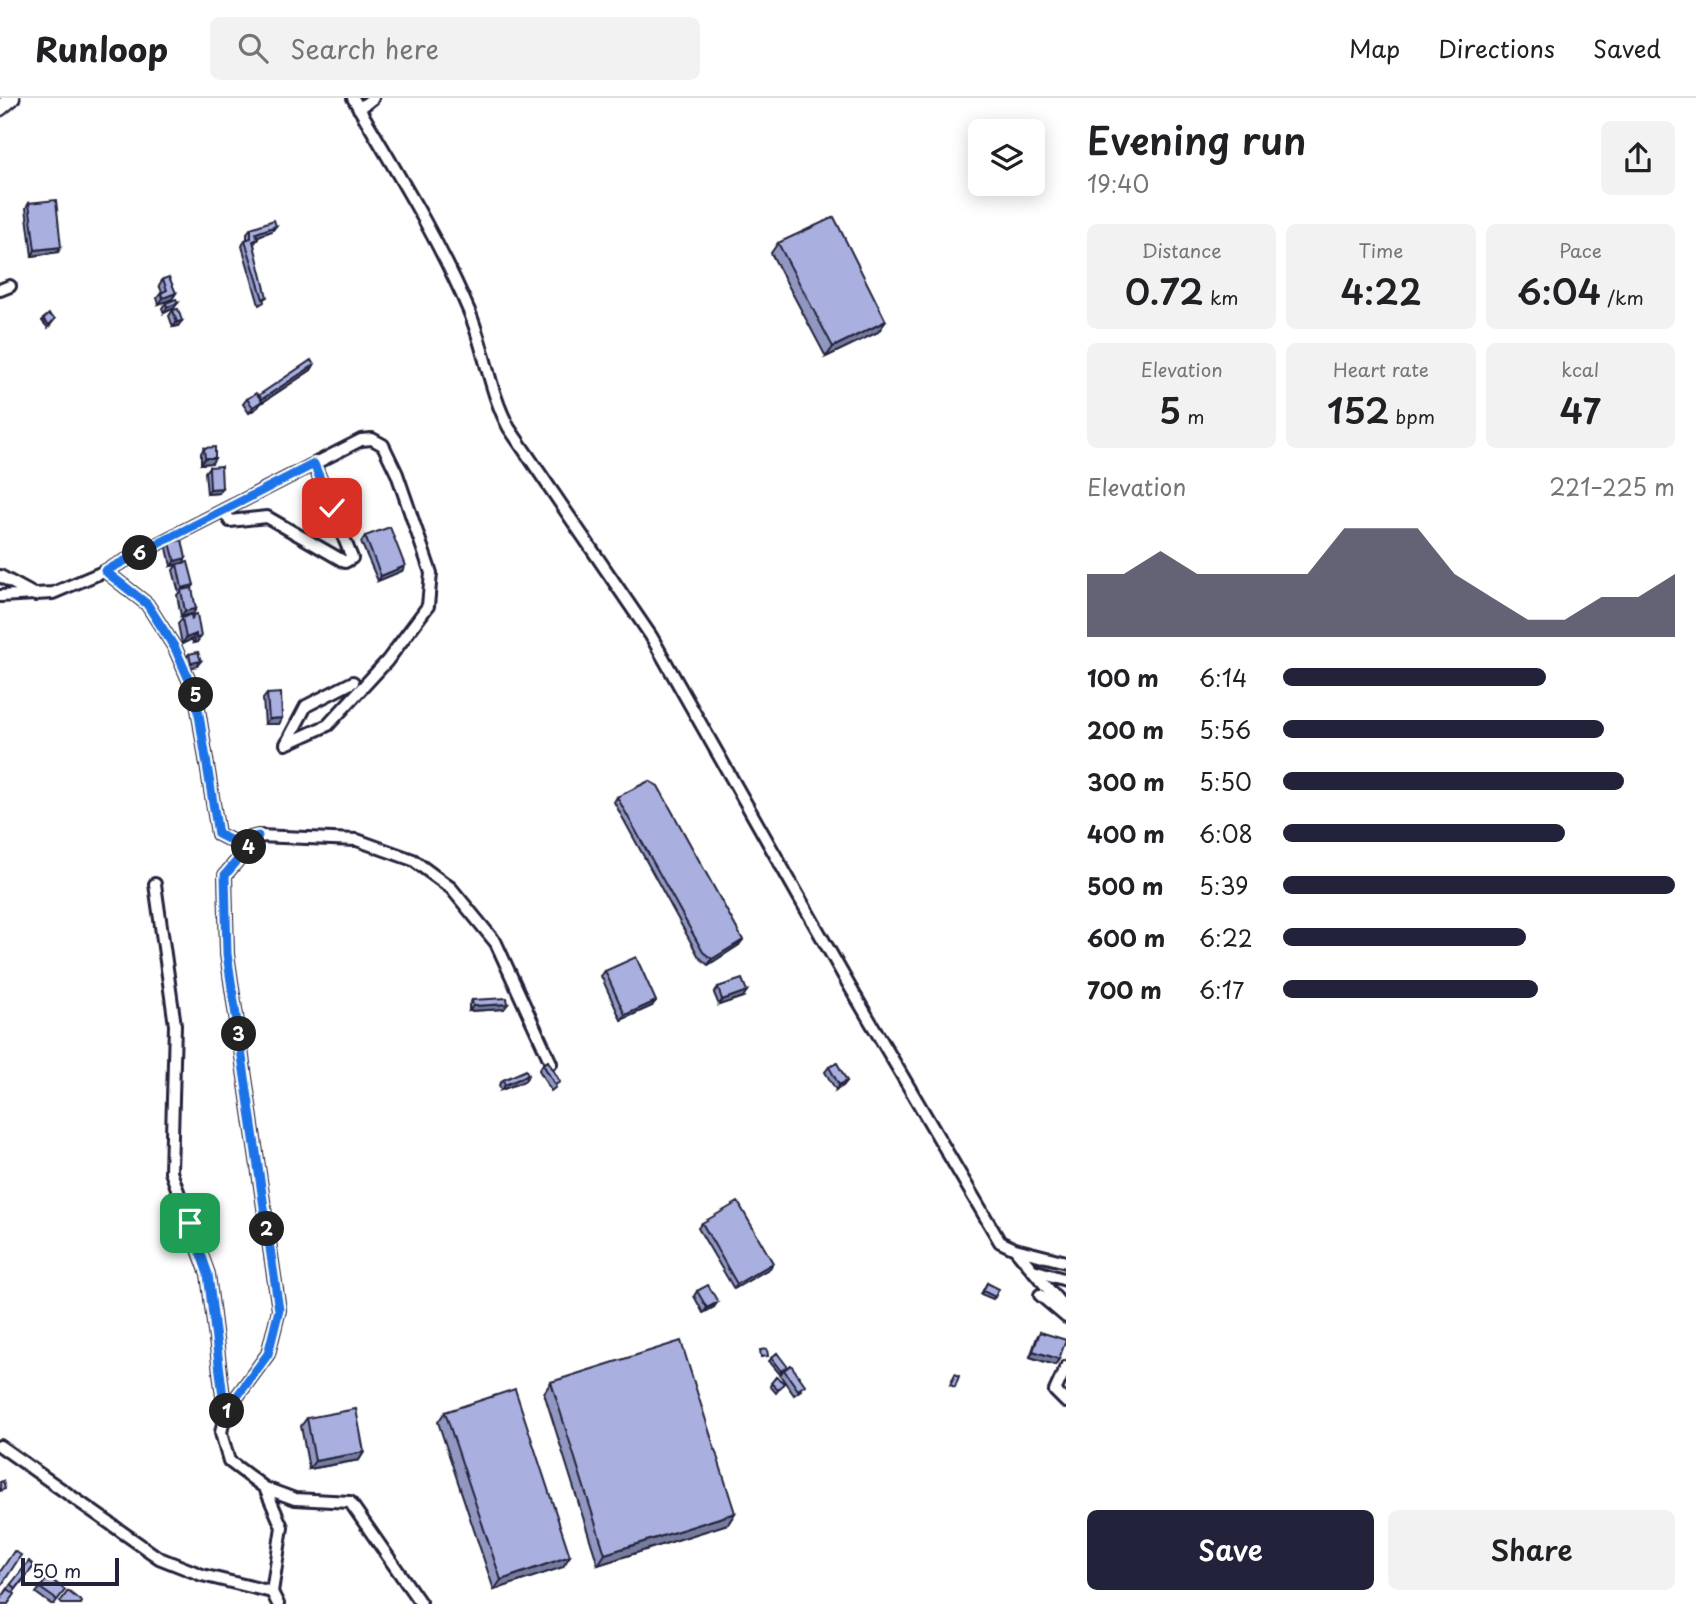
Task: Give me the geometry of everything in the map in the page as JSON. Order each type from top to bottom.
[{"type":"street","points":[[0,108],[12,98]]},
{"type":"street","points":[[353,98],[440,247],[470,314],[498,407],[509,428],[651,636],[850,987],[1000,1242],[1015,1249],[1066,1262]]},
{"type":"street","points":[[359,109],[373,98]]},
{"type":"street","points":[[0,596],[53,593],[105,571],[361,440],[372,439],[383,445],[397,474],[431,573],[428,606],[387,661],[328,725],[286,744],[306,706],[353,682]]},
{"type":"street","points":[[224,510],[229,521],[267,517],[345,562],[352,558],[314,464]]},
{"type":"street","points":[[105,571],[147,604],[175,648],[196,696],[218,834],[234,842],[258,836],[357,840],[413,860],[451,888],[496,943],[551,1063]]},
{"type":"street","points":[[0,576],[35,594]]},
{"type":"street","points":[[225,1413],[268,1354],[279,1310],[227,954],[225,875],[258,836]]},
{"type":"street","points":[[155,884],[175,1025],[172,1172],[208,1274],[225,1413],[221,1433],[229,1461],[265,1488],[295,1499],[350,1502],[421,1604]]},
{"type":"street","points":[[1015,1249],[1066,1310]]},
{"type":"street","points":[[1033,1270],[1066,1280]]},
{"type":"street","points":[[1040,1295],[1066,1317]]},
{"type":"street","points":[[1066,1367],[1055,1391],[1066,1402]]},
{"type":"street","points":[[0,1446],[159,1558],[202,1575],[272,1592]]},
{"type":"street","points":[[265,1488],[282,1527],[272,1592],[278,1604]]},
{"type":"building","points":[[56,200],[61,247],[35,250],[29,203]]},
{"type":"building","points":[[834,217],[886,321],[833,347],[778,243]]},
{"type":"building","points":[[274,220],[276,226],[256,233],[258,239],[253,241],[267,297],[263,299],[245,240],[251,238],[251,228]]},
{"type":"building","points":[[169,277],[176,293],[163,298],[161,293],[167,290],[163,279]]},
{"type":"building","points":[[176,299],[178,303],[167,307],[166,303]]},
{"type":"building","points":[[178,309],[182,321],[177,322],[173,310]]},
{"type":"building","points":[[49,314],[55,319],[49,325],[43,319]]},
{"type":"building","points":[[311,360],[314,365],[262,399],[259,395]]},
{"type":"building","points":[[256,393],[262,401],[253,407],[247,399]]},
{"type":"building","points":[[215,447],[215,458],[205,458],[204,448]]},
{"type":"building","points":[[221,466],[222,488],[210,489],[209,467]]},
{"type":"building","points":[[390,527],[405,566],[381,576],[365,536]]},
{"type":"building","points":[[182,540],[186,558],[175,561],[170,543]]},
{"type":"building","points":[[188,562],[194,585],[182,588],[177,564]]},
{"type":"building","points":[[192,588],[196,609],[185,611],[181,590]]},
{"type":"building","points":[[191,614],[192,620],[193,615],[197,614],[201,637],[196,638],[196,634],[186,638],[182,618]]},
{"type":"building","points":[[198,652],[201,661],[191,663],[189,654]]},
{"type":"building","points":[[281,693],[282,718],[269,719],[267,694]]},
{"type":"building","points":[[649,781],[658,786],[743,940],[712,959],[703,952],[617,797]]},
{"type":"building","points":[[636,957],[656,1001],[625,1015],[605,971]]},
{"type":"building","points":[[742,979],[747,991],[722,1000],[718,987]]},
{"type":"building","points":[[507,998],[508,1004],[473,1006],[472,1000]]},
{"type":"building","points":[[548,1061],[560,1082],[555,1085],[543,1064]]},
{"type":"building","points":[[837,1063],[847,1081],[839,1085],[829,1067]]},
{"type":"building","points":[[526,1070],[528,1075],[505,1085],[503,1080]]},
{"type":"building","points":[[738,1202],[773,1263],[737,1284],[702,1223]]},
{"type":"building","points":[[987,1283],[999,1289],[995,1297],[983,1291]]},
{"type":"building","points":[[708,1285],[718,1302],[707,1308],[697,1291]]},
{"type":"building","points":[[1040,1332],[1066,1340],[1059,1359],[1033,1351]]},
{"type":"building","points":[[681,1341],[735,1513],[605,1554],[551,1382]]},
{"type":"building","points":[[767,1349],[768,1356],[761,1357],[760,1350]]},
{"type":"building","points":[[777,1353],[787,1366],[781,1371],[771,1358]]},
{"type":"building","points":[[791,1365],[805,1385],[798,1390],[784,1370]]},
{"type":"building","points":[[955,1374],[959,1376],[955,1387],[950,1385]]},
{"type":"building","points":[[776,1377],[784,1383],[778,1390],[771,1383]]},
{"type":"building","points":[[515,1389],[570,1556],[501,1580],[445,1412]]},
{"type":"building","points":[[356,1409],[364,1452],[315,1461],[307,1418]]},
{"type":"building","points":[[3,1481],[5,1489],[0,1491],[0,1482]]},
{"type":"building","points":[[14,1551],[21,1555],[1,1586],[0,1572]]},
{"type":"building","points":[[29,1561],[34,1566],[16,1588],[11,1584]]},
{"type":"building","points":[[48,1577],[65,1590],[57,1600],[40,1588]]},
{"type":"building","points":[[8,1589],[15,1594],[8,1604],[0,1604],[0,1600]]},
{"type":"building","points":[[68,1591],[82,1602],[81,1604],[60,1602]]},
{"type":"route","points":[[190,1223],[208,1274],[225,1413],[268,1354],[279,1310],[227,954],[225,875],[258,836],[234,842],[218,834],[196,696],[175,648],[147,604],[105,571],[314,464],[332,508]]}]
